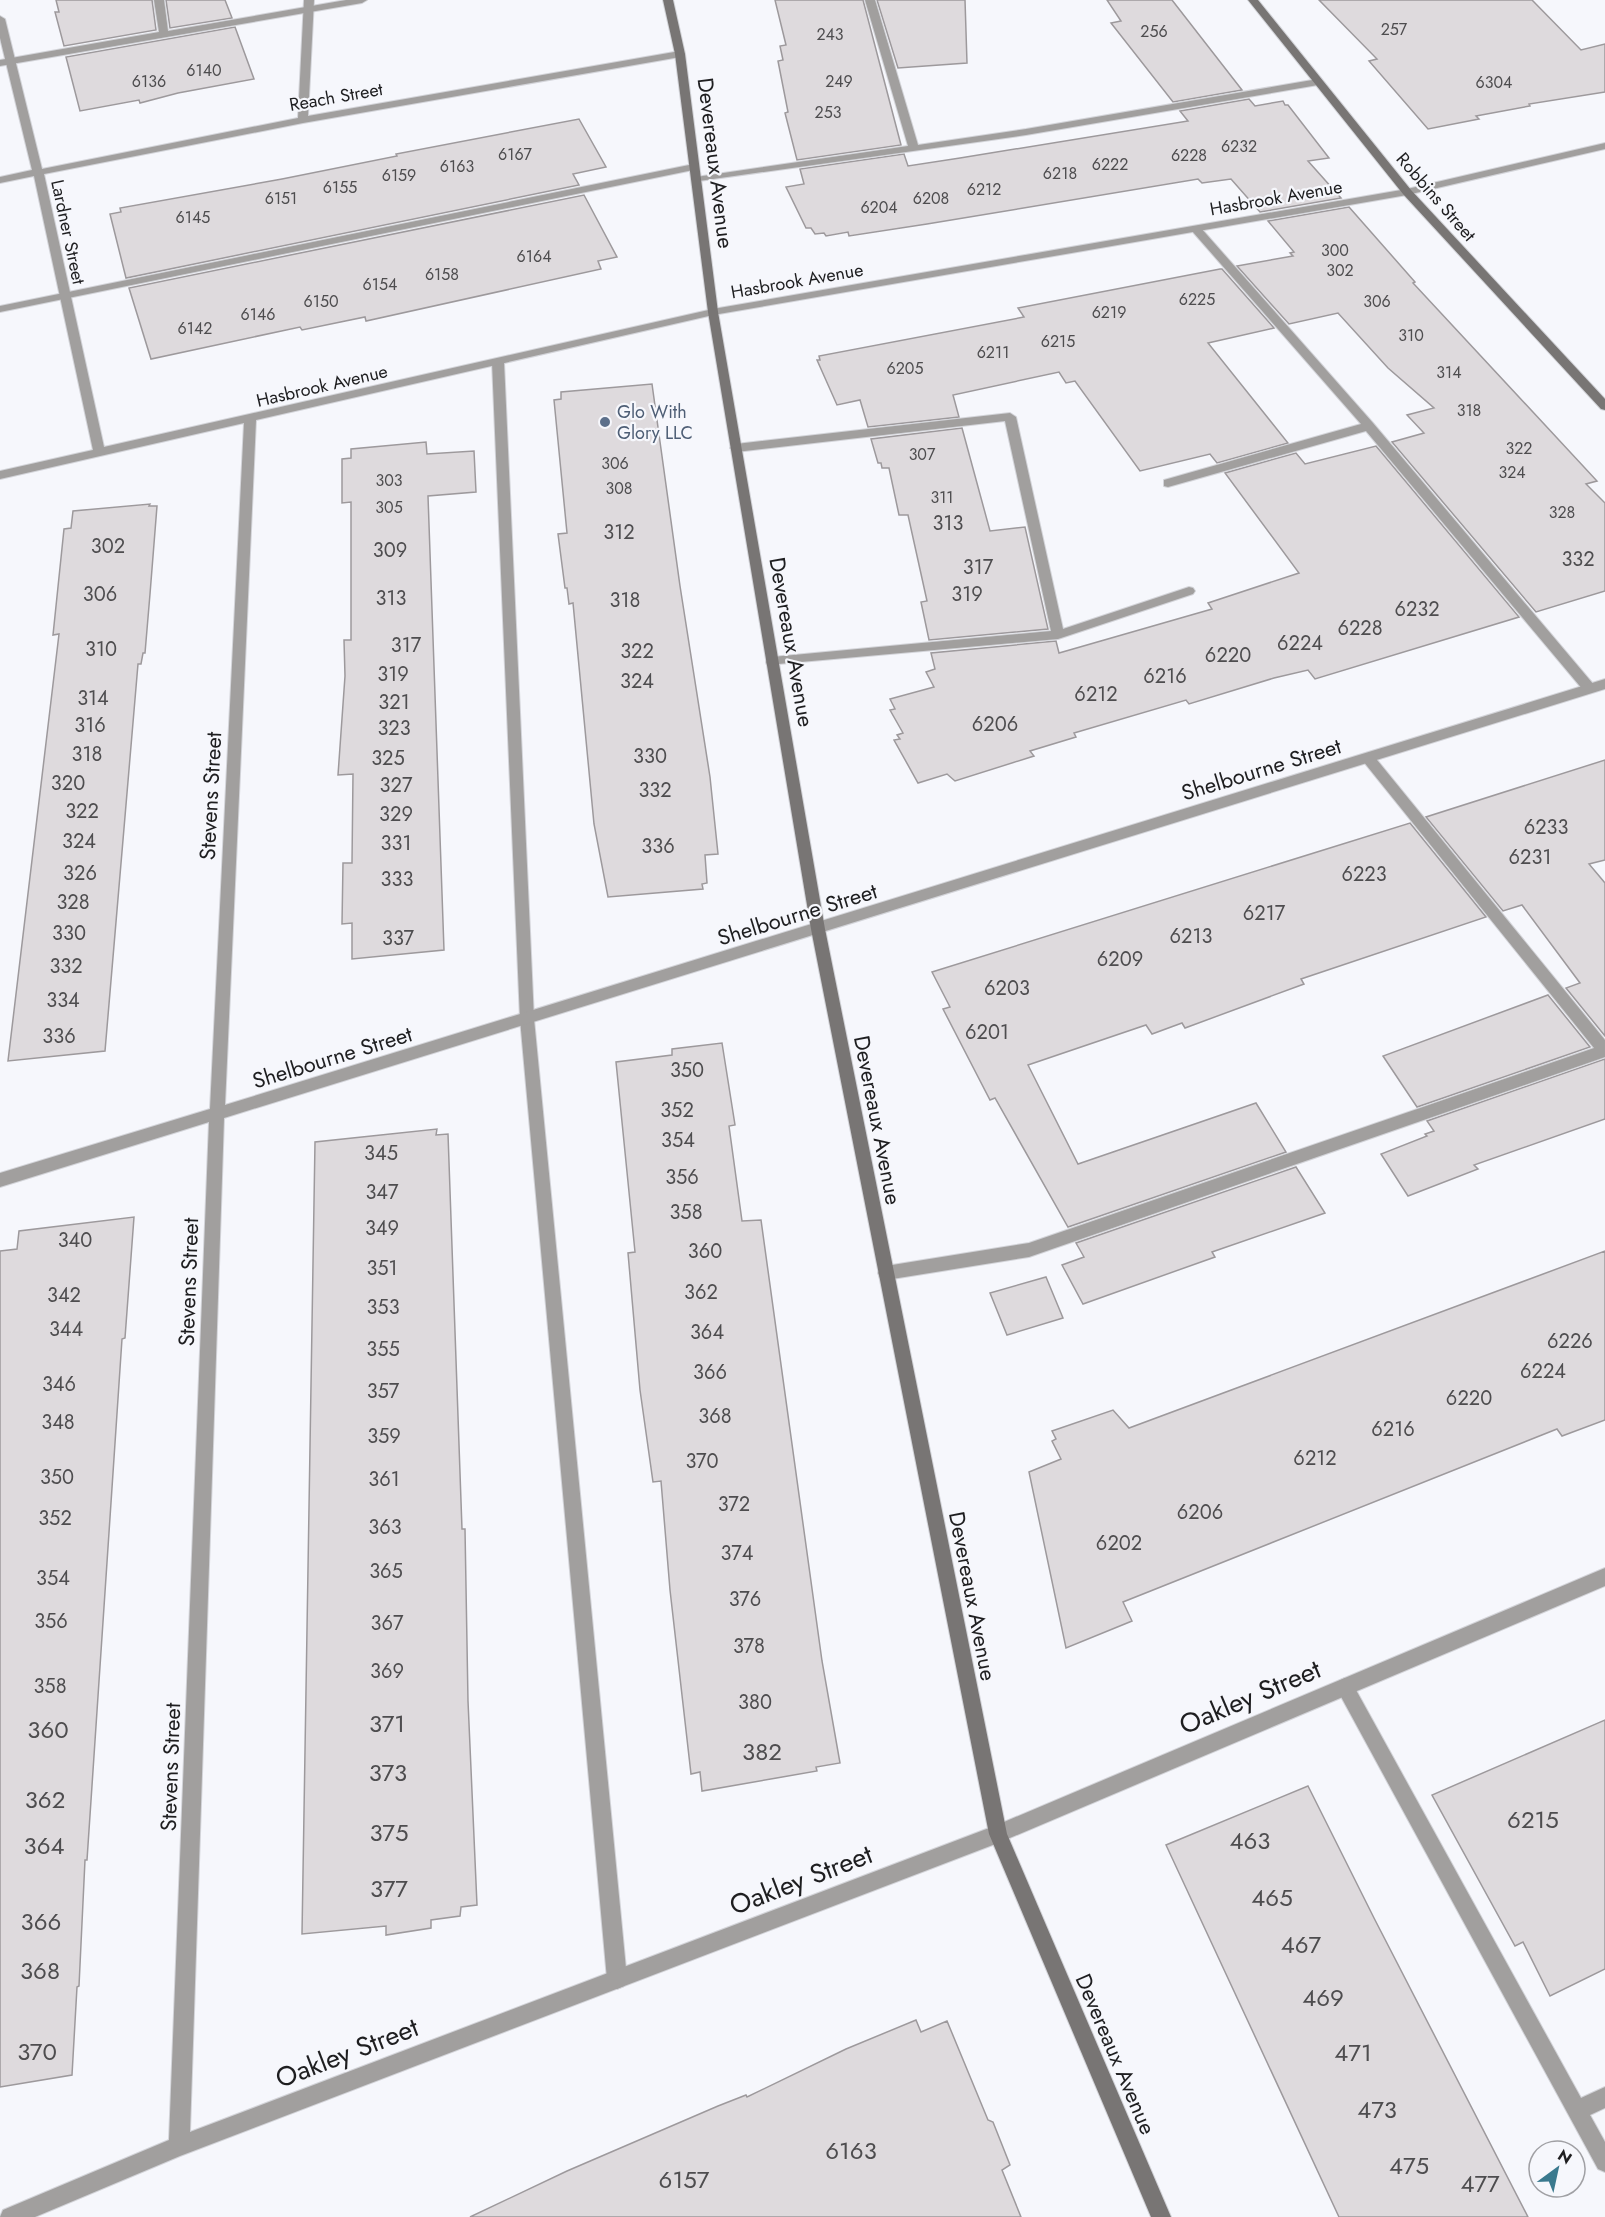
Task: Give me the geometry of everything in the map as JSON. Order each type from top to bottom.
[{"type":"street","points":[[159,0],[164,35]]},
{"type":"street","points":[[5,62],[164,35],[308,5],[362,0]]},
{"type":"street","name":"Devereaux Avenue","points":[[668,0],[680,54],[713,312],[818,929],[998,1834],[1161,2217]]},
{"type":"street","points":[[870,0],[914,148]]},
{"type":"street","name":"Robbins Street","points":[[1253,0],[1407,192],[1605,406]]},
{"type":"street","points":[[303,120],[308,5]]},
{"type":"street","name":"Lardner Street","points":[[0,19],[5,62],[38,172],[99,452]]},
{"type":"street","name":"Reach Street","points":[[0,180],[303,120],[680,54]]},
{"type":"street","points":[[0,309],[695,174],[1026,132],[1318,82]]},
{"type":"street","name":"Hasbrook Avenue","points":[[0,475],[713,312],[1407,192],[1605,146]]},
{"type":"street","points":[[1196,229],[1369,426],[1589,688]]},
{"type":"street","points":[[498,362],[527,1019],[616,1979]]},
{"type":"street","points":[[736,448],[1011,417],[1058,635]]},
{"type":"street","name":"Stevens Street","points":[[178,2146],[217,1114],[250,419]]},
{"type":"street","points":[[1168,483],[1369,426]]},
{"type":"street","points":[[772,662],[1058,635],[1189,591]]},
{"type":"street","name":"Shelbourne Street","points":[[0,1180],[1605,684]]},
{"type":"street","points":[[886,1273],[1029,1251],[1605,1051],[1368,758]]},
{"type":"street","name":"Oakley Street","points":[[10,2217],[178,2146],[998,1834],[1605,1577]]},
{"type":"street","points":[[1345,1687],[1605,2162]]},
{"type":"street","points":[[1577,2110],[1605,2097]]},
{"type":"building","points":[[56,0],[152,0],[156,30],[64,46],[55,12],[59,12]]},
{"type":"building","points":[[166,0],[225,0],[232,18],[170,28]]},
{"type":"building","points":[[775,0],[863,0],[901,145],[797,160],[785,113],[788,112],[778,61],[783,60],[780,46],[786,45]]},
{"type":"building","points":[[877,0],[965,0],[967,63],[898,68]]},
{"type":"building","points":[[1107,0],[1172,0],[1242,90],[1173,102],[1111,23],[1121,21]]},
{"type":"building","points":[[1319,0],[1532,0],[1581,50],[1605,44],[1605,92],[1529,104],[1530,106],[1476,116],[1479,119],[1428,129],[1369,61],[1377,59]]},
{"type":"building","points":[[235,27],[254,79],[178,93],[140,103],[139,100],[80,111],[66,57]]},
{"type":"building","points":[[1249,99],[1255,106],[1283,101],[1285,105],[1288,105],[1329,158],[1308,161],[1341,198],[1260,212],[1231,179],[1202,183],[1198,179],[849,236],[848,232],[826,236],[824,233],[815,234],[811,228],[806,228],[786,187],[804,184],[800,169],[904,154],[908,166],[960,158],[1188,121],[1180,111]]},
{"type":"building","points":[[579,119],[606,167],[573,174],[579,185],[126,278],[110,214],[121,212],[120,208],[282,179],[397,156],[396,154]]},
{"type":"building","points":[[584,195],[617,257],[598,261],[601,269],[366,321],[365,317],[302,330],[300,327],[151,359],[129,288]]},
{"type":"building","points":[[1349,207],[1415,282],[1413,283],[1597,481],[1586,484],[1605,503],[1605,591],[1536,612],[1392,442],[1424,433],[1407,415],[1434,408],[1388,368],[1338,313],[1289,324],[1237,266],[1293,256],[1290,253],[1294,252],[1268,221]]},
{"type":"building","points":[[1222,269],[1274,328],[1208,343],[1288,443],[1217,463],[1210,454],[1140,471],[1075,381],[1066,383],[1059,372],[953,395],[959,417],[868,427],[860,400],[837,405],[817,360],[820,360],[819,356],[1024,317],[1018,308]]},
{"type":"building","points":[[652,384],[710,777],[718,854],[705,855],[707,883],[702,884],[703,889],[608,897],[594,824],[573,603],[569,604],[567,588],[565,588],[558,534],[567,533],[554,400],[561,399],[561,392]]},
{"type":"building","points":[[962,428],[990,531],[1025,527],[1048,629],[929,640],[921,602],[927,601],[908,515],[899,515],[889,468],[882,468],[881,463],[878,463],[871,439]]},
{"type":"building","points":[[426,442],[427,454],[474,451],[476,492],[428,496],[444,950],[352,959],[352,923],[342,924],[343,863],[352,863],[353,774],[338,775],[345,676],[344,640],[351,640],[351,502],[342,503],[342,459],[351,458],[351,449]]},
{"type":"building","points":[[1376,446],[1519,617],[1315,679],[1308,670],[1189,704],[1186,700],[1074,733],[1076,737],[1030,751],[1034,756],[955,781],[947,774],[918,783],[894,740],[900,739],[897,735],[903,733],[890,710],[895,709],[890,699],[934,687],[926,672],[935,669],[931,653],[1056,641],[1059,653],[1212,609],[1208,603],[1299,573],[1225,473],[1296,453],[1305,464]]},
{"type":"building","points":[[150,504],[149,506],[157,506],[150,594],[145,653],[143,653],[141,664],[138,664],[105,1051],[8,1061],[59,634],[53,635],[64,529],[71,528],[73,511]]},
{"type":"building","points":[[1605,760],[1605,860],[1589,864],[1605,883],[1605,1036],[1566,988],[1580,983],[1522,905],[1503,911],[1426,817]]},
{"type":"building","points":[[1410,823],[1486,917],[1301,979],[1304,984],[1185,1028],[1182,1023],[1152,1034],[1146,1025],[1028,1065],[1078,1164],[1256,1103],[1286,1152],[1068,1227],[995,1098],[990,1100],[943,1009],[950,1007],[932,972]]},
{"type":"building","points":[[1548,995],[1590,1047],[1417,1107],[1383,1056]]},
{"type":"building","points":[[722,1043],[735,1125],[729,1126],[742,1221],[761,1220],[822,1661],[840,1763],[816,1767],[817,1771],[702,1791],[700,1772],[691,1774],[670,1590],[661,1481],[653,1482],[640,1390],[628,1253],[635,1252],[616,1062],[672,1055],[672,1049]]},
{"type":"building","points":[[1605,1059],[1605,1119],[1474,1165],[1478,1169],[1408,1196],[1381,1154],[1427,1136],[1425,1134],[1434,1131],[1427,1121]]},
{"type":"building","points":[[437,1129],[436,1135],[448,1134],[462,1529],[465,1529],[468,1701],[477,1905],[461,1907],[460,1916],[431,1920],[431,1928],[386,1935],[386,1926],[302,1934],[315,1142]]},
{"type":"building","points":[[1296,1167],[1325,1213],[1212,1252],[1215,1257],[1083,1304],[1062,1265],[1084,1257],[1076,1243]]},
{"type":"building","points":[[134,1217],[125,1338],[122,1339],[72,2075],[0,2087],[0,1251],[17,1249],[19,1231]]},
{"type":"building","points":[[1605,1251],[1605,1420],[1562,1436],[1557,1429],[1123,1602],[1132,1621],[1066,1648],[1029,1472],[1061,1459],[1052,1441],[1056,1439],[1052,1431],[1113,1410],[1129,1428]]},
{"type":"building","points":[[1046,1277],[1063,1318],[1007,1335],[990,1293]]},
{"type":"building","points":[[1605,1720],[1605,1969],[1550,1996],[1523,1942],[1515,1946],[1432,1795]]},
{"type":"building","points":[[1308,1786],[1528,2217],[1339,2217],[1166,1845]]},
{"type":"building","points":[[916,2020],[921,2032],[947,2021],[988,2120],[993,2122],[1010,2165],[1002,2170],[1021,2217],[470,2217],[567,2171],[718,2106],[746,2095],[747,2097],[846,2049]]},
{"type":"place","name":"Glo With Glory LLC","points":[[605,422]]}]
